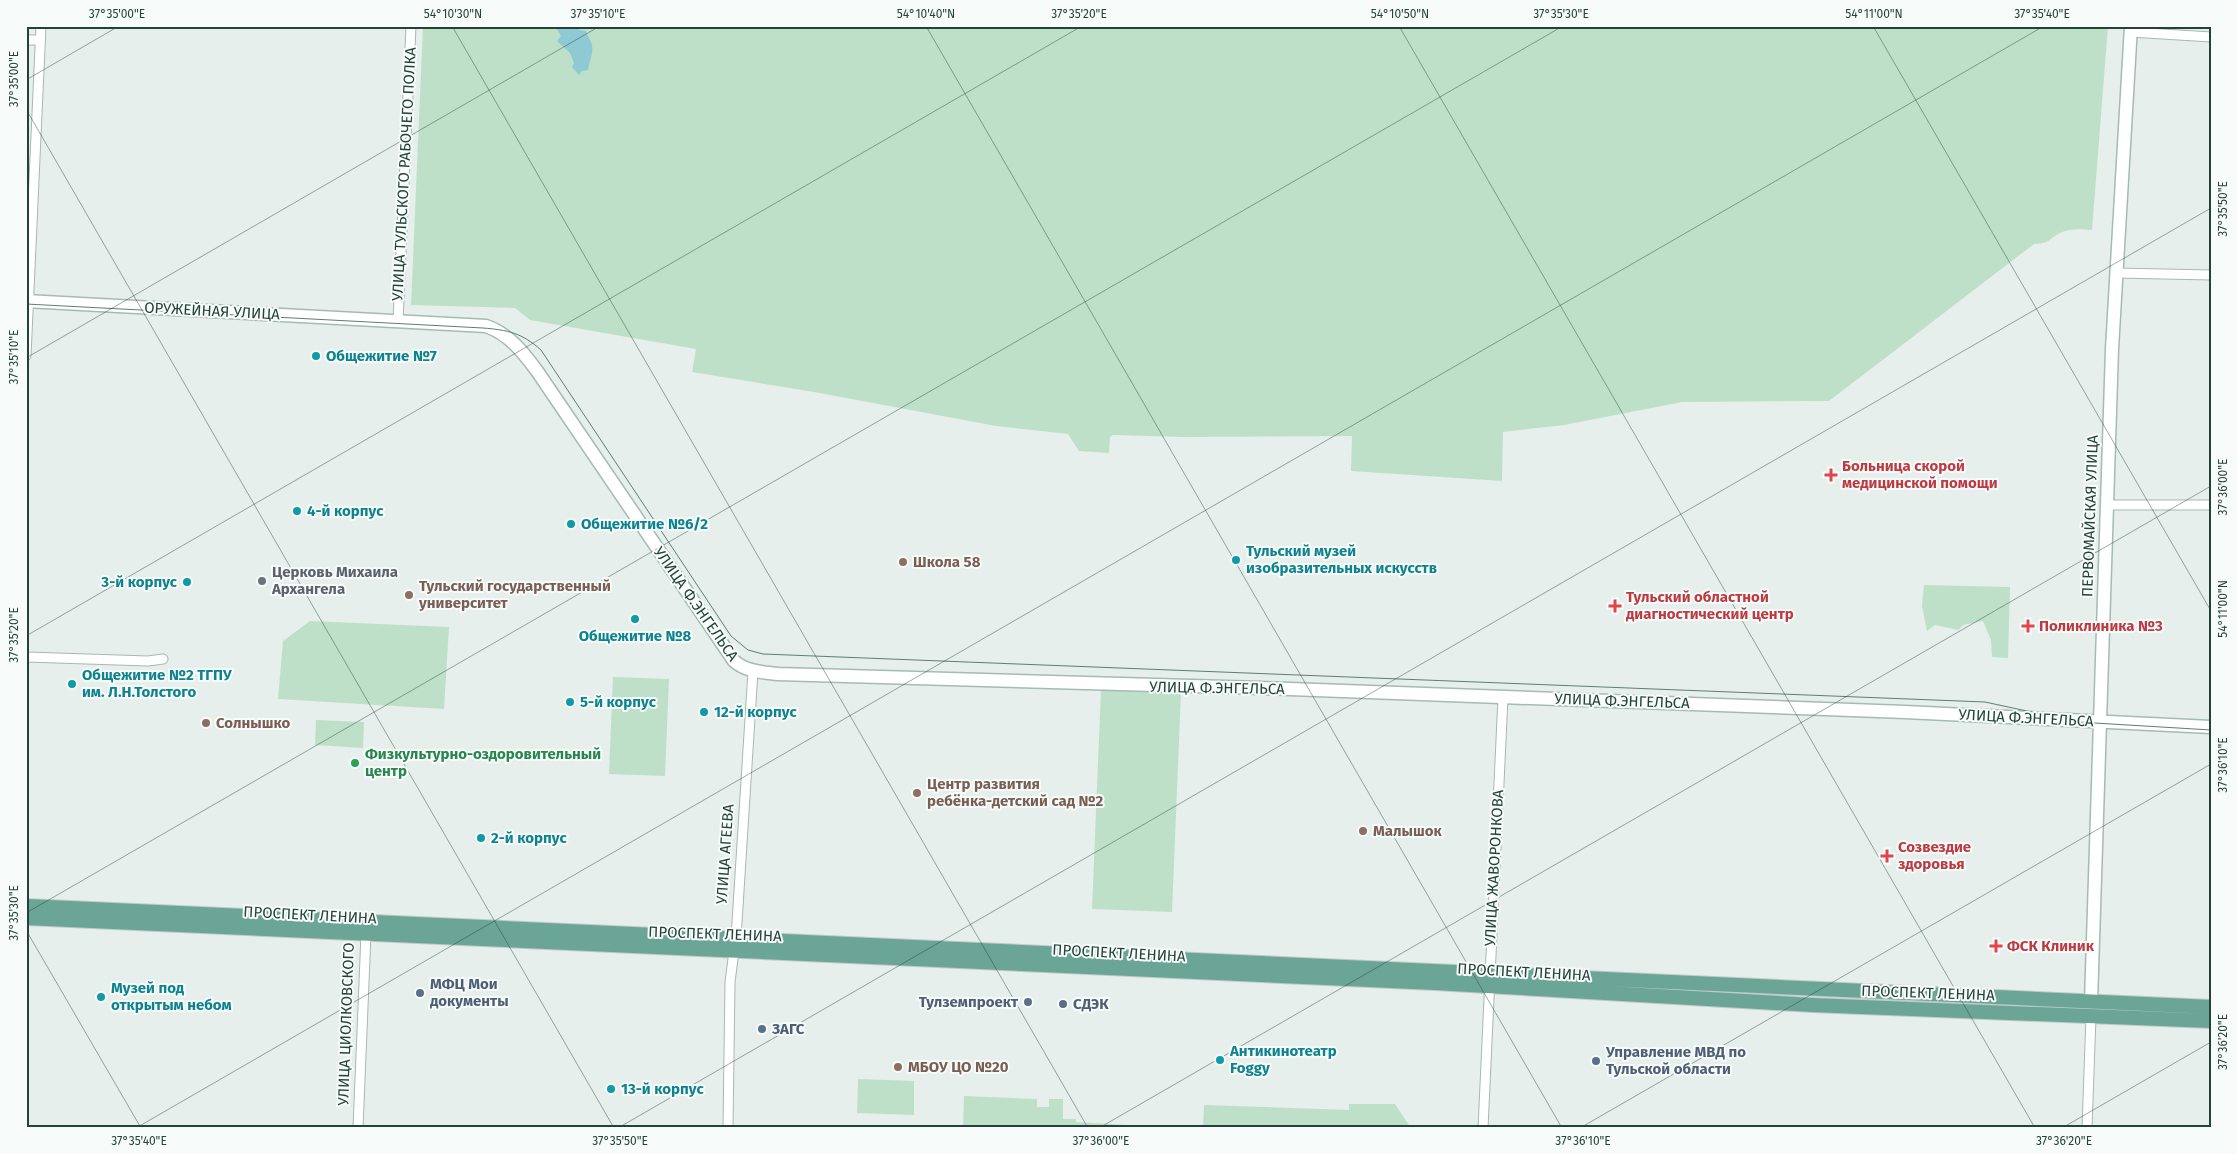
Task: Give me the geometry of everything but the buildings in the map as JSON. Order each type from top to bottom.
[{"type":"main road","name":"ПРОСПЕКТ ЛЕНИНА","points":[[26,906],[367,927],[2091,1009],[2211,1021]]},
{"type":"main road","name":"ПРОСПЕКТ ЛЕНИНА","points":[[26,918],[367,927]]},
{"type":"main road","name":"ПРОСПЕКТ ЛЕНИНА","points":[[2091,1009],[2211,1007]]},
{"type":"street","points":[[26,356],[30,163],[41,26]]},
{"type":"street","name":"УЛИЦА ТУЛЬСКОГО РАБОЧЕГО ПОЛКА","points":[[398,321],[411,26]]},
{"type":"street","points":[[2131,29],[2211,37]]},
{"type":"street","name":"ПЕРВОМАЙСКАЯ УЛИЦА","points":[[2087,1128],[2116,273],[2131,29]]},
{"type":"street","points":[[26,40],[40,40]]},
{"type":"street","points":[[2116,273],[2211,275]]},
{"type":"street","name":"ОРУЖЕЙНАЯ УЛИЦА","points":[[28,301],[398,321]]},
{"type":"street","name":"УЛИЦА Ф.ЭНГЕЛЬСА","points":[[398,321],[486,326],[495,329],[520,348],[734,661],[742,668],[753,671],[797,675],[1269,688],[1905,712],[2211,727]]},
{"type":"street","points":[[2107,505],[2211,505]]},
{"type":"street","points":[[26,657],[148,661],[163,659]]},
{"type":"street","name":"УЛИЦА АГЕЕВА","points":[[728,1128],[730,982],[735,944],[753,671]]},
{"type":"street","name":"УЛИЦА ЖАВОРОНКОВА","points":[[1483,1128],[1503,698]]},
{"type":"street","name":"УЛИЦА ЦИОЛКОВСКОГО","points":[[358,1128],[367,927]]},
{"type":"green space","points":[[423,26],[2108,26],[2092,230],[2067,230],[2046,242],[2034,244],[1829,401],[1682,402],[1564,425],[1503,432],[1502,481],[1351,471],[1352,436],[1185,437],[1113,435],[1110,437],[1109,453],[1079,451],[1068,434],[996,426],[814,392],[692,372],[696,349],[530,320],[515,308],[411,305]]},
{"type":"green space","points":[[1924,585],[2010,587],[2008,658],[1992,657],[1991,640],[1983,621],[1963,625],[1958,630],[1935,625],[1927,631],[1922,606]]},
{"type":"green space","points":[[310,621],[449,627],[444,709],[278,699],[283,641]]},
{"type":"green space","points":[[613,677],[669,679],[665,776],[609,774]]},
{"type":"green space","points":[[1101,689],[1181,693],[1172,912],[1092,909]]},
{"type":"green space","points":[[316,720],[364,722],[363,748],[315,745]]},
{"type":"green space","points":[[858,1079],[914,1081],[914,1115],[857,1113]]},
{"type":"green space","points":[[964,1096],[1037,1099],[1037,1107],[1049,1107],[1049,1099],[1063,1099],[1063,1119],[1076,1119],[1076,1122],[1176,1128],[963,1128]]},
{"type":"green space","points":[[1349,1104],[1395,1104],[1411,1128],[1203,1128],[1204,1105],[1349,1110]]},
{"type":"water","points":[[555,26],[578,26],[579,30],[586,31],[592,45],[588,70],[582,71],[579,75],[572,67],[574,63],[570,53],[557,41],[561,36]]},
{"type":"tram line","points":[[26,304],[483,328],[507,331],[521,336],[541,350],[731,636],[748,650],[763,654],[1985,702],[2078,722],[2211,730]]},
{"type":"place","name":"Общежитие №7","points":[[316,356]]},
{"type":"place","name":"Больница скорой медицинской помощи","points":[[1831,475]]},
{"type":"place","name":"4-й корпус","points":[[297,511]]},
{"type":"place","name":"Общежитие №6/2","points":[[571,524]]},
{"type":"place","name":"Тульский музей изобразительных искусств","points":[[1236,560]]},
{"type":"place","name":"Школа 58","points":[[903,562]]},
{"type":"place","name":"Церковь Михаила Архангела","points":[[262,581]]},
{"type":"place","name":"3-й корпус","points":[[187,582]]},
{"type":"place","name":"Тульский государственный университет","points":[[409,595]]},
{"type":"place","name":"Тульский областной диагностический центр","points":[[1615,606]]},
{"type":"place","name":"Общежитие №8","points":[[635,619]]},
{"type":"place","name":"Поликлиника №3","points":[[2028,626]]},
{"type":"place","name":"Общежитие №2 ТГПУ им. Л.Н.Толстого","points":[[72,684]]},
{"type":"place","name":"5-й корпус","points":[[570,702]]},
{"type":"place","name":"12-й корпус","points":[[704,712]]},
{"type":"place","name":"Солнышко","points":[[206,723]]},
{"type":"place","name":"Физкультурно-оздоровительный центр","points":[[355,763]]},
{"type":"place","name":"Центр развития ребёнка-детский сад №2","points":[[917,793]]},
{"type":"place","name":"Малышок","points":[[1363,831]]},
{"type":"place","name":"2-й корпус","points":[[481,838]]},
{"type":"place","name":"Созвездие здоровья","points":[[1887,856]]},
{"type":"place","name":"ФСК Клиник","points":[[1996,946]]},
{"type":"place","name":"МФЦ Мои документы","points":[[420,993]]},
{"type":"place","name":"Музей под открытым небом","points":[[101,997]]},
{"type":"place","name":"Тулземпроект","points":[[1028,1002]]},
{"type":"place","name":"СДЭК","points":[[1063,1004]]},
{"type":"place","name":"ЗАГС","points":[[762,1029]]},
{"type":"place","name":"Антикинотеатр Foggy","points":[[1220,1060]]},
{"type":"place","name":"Управление МВД по Тульской области","points":[[1596,1061]]},
{"type":"place","name":"МБОУ ЦО №20","points":[[898,1067]]},
{"type":"place","name":"13-й корпус","points":[[611,1089]]}]
